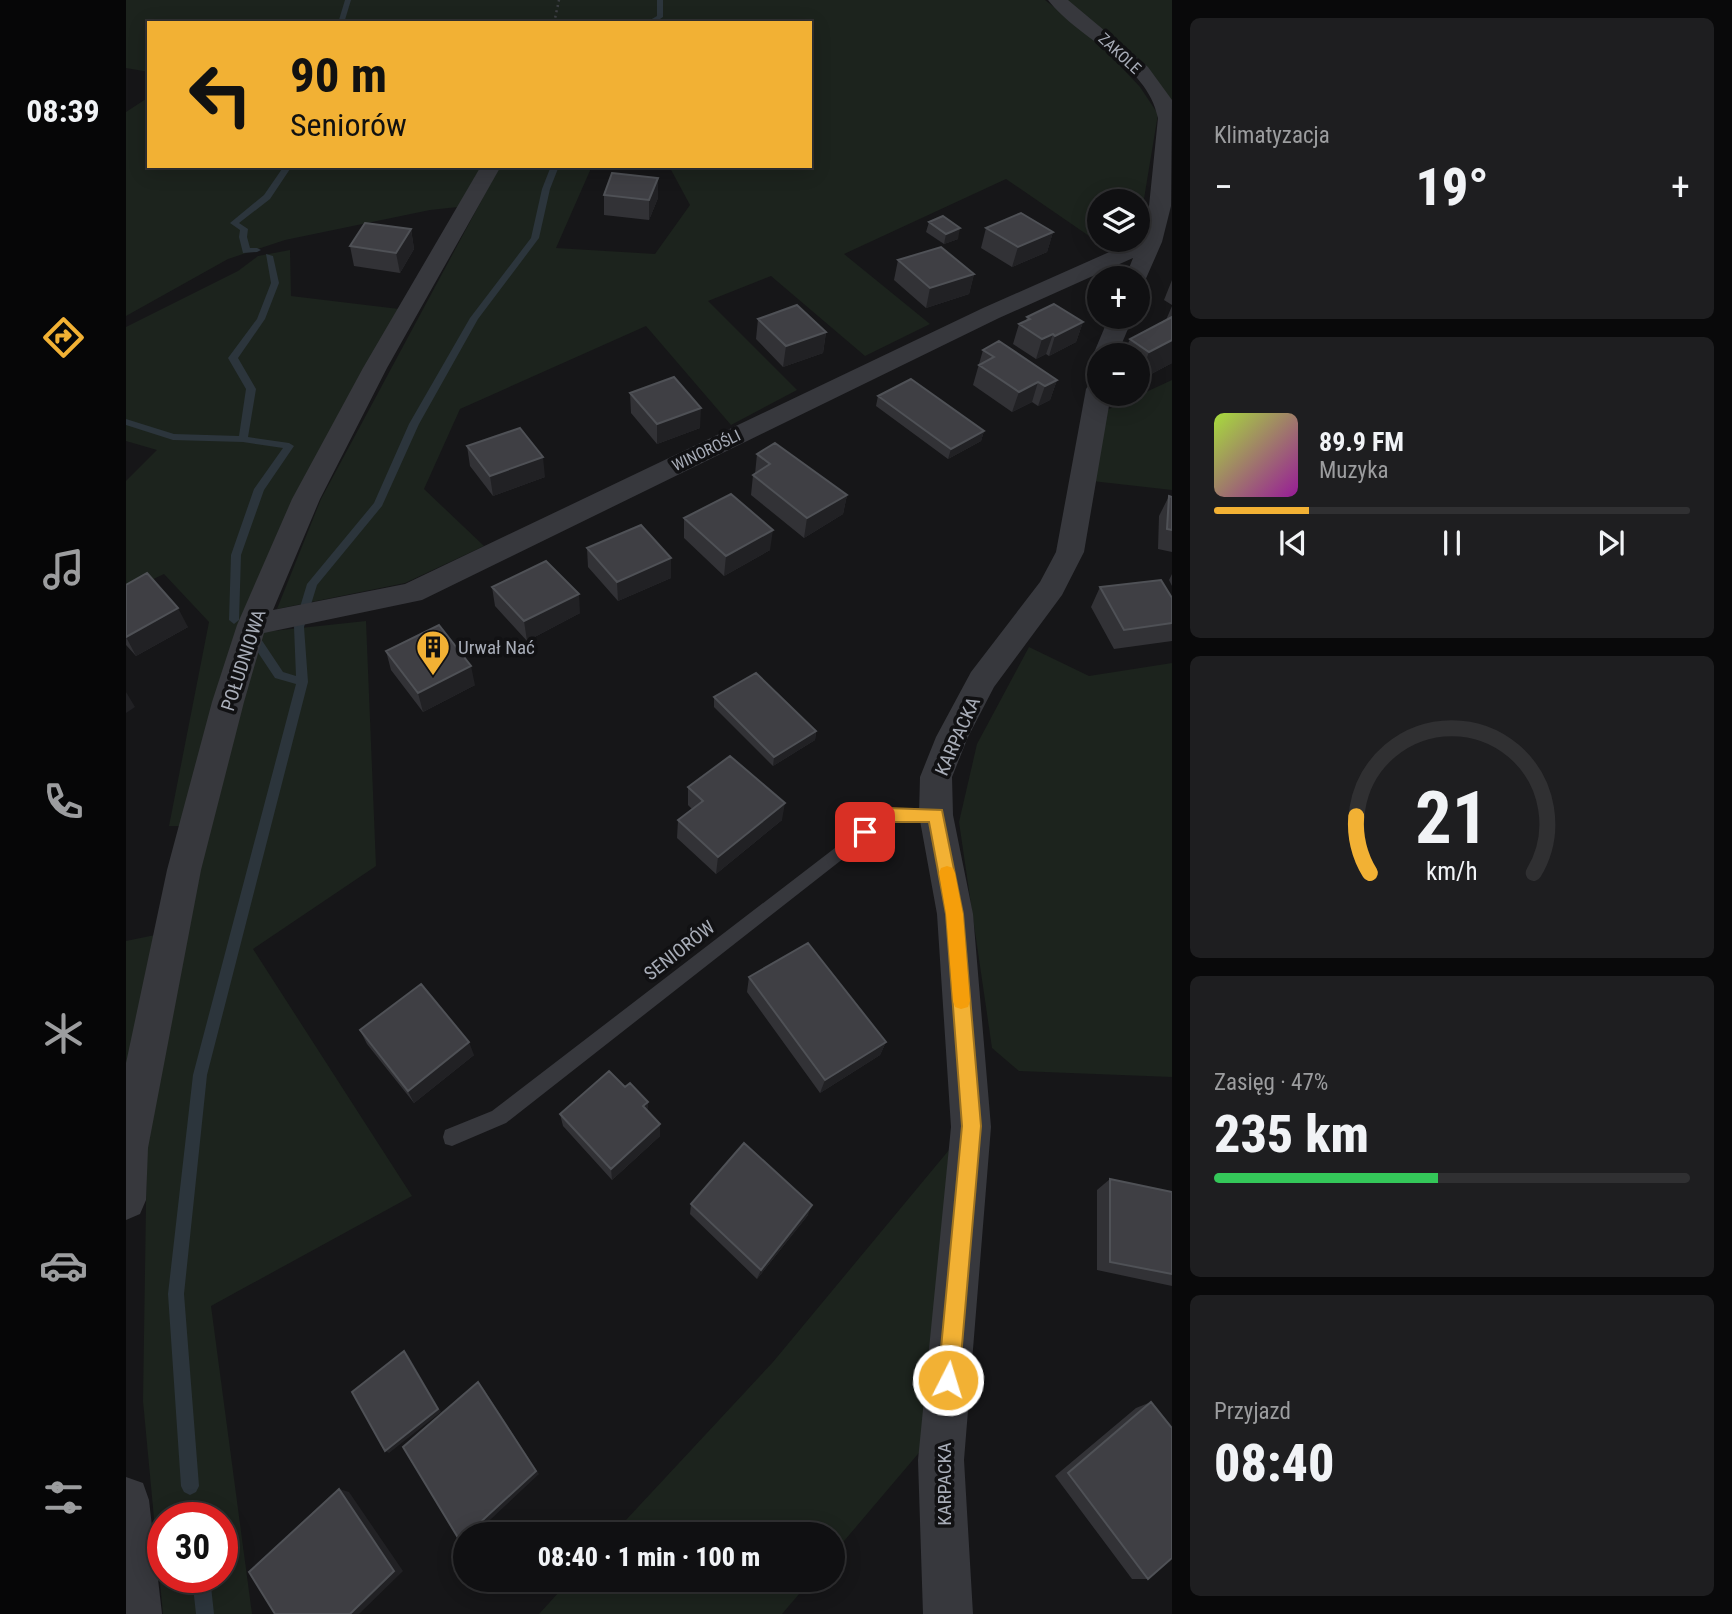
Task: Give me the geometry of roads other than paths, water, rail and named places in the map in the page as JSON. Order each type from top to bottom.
[{"type":"street","name":"ZAKOLE","points":[[1057,0],[1141,71],[1165,104],[1170,117]]},
{"type":"street","points":[[1141,266],[1151,242],[1160,206],[1170,117]]},
{"type":"street","name":"POŁUDNIOWA","points":[[126,1200],[128,1148],[184,870],[228,702],[252,625],[312,487],[374,368],[490,168]]},
{"type":"street","name":"WINOROŚLI","points":[[252,625],[412,593],[991,313],[1151,242]]},
{"type":"street","name":"KARPACKA","points":[[948,1614],[941,1460],[971,1126],[954,914],[936,815],[936,777],[952,737],[982,680],[1052,588],[1070,552],[1096,406]]},
{"type":"street","points":[[126,1500],[137,1614]]},
{"type":"lane","name":"SENIORÓW","points":[[452,1137],[499,1117],[887,815],[936,815]]},
{"type":"waterway","points":[[342,21],[348,0]]},
{"type":"waterway","points":[[652,21],[660,17],[660,0]]},
{"type":"waterway","points":[[257,250],[246,251],[244,229],[234,223],[267,197],[287,168]]},
{"type":"waterway","points":[[302,682],[299,627],[312,584],[378,504],[414,424],[474,318],[535,238],[546,189],[554,168]]},
{"type":"waterway","points":[[243,439],[251,389],[233,358],[261,319],[275,283],[269,256]]},
{"type":"waterway","points":[[126,422],[173,437],[243,439]]},
{"type":"waterway","points":[[234,620],[236,555],[259,489],[289,446],[243,439]]},
{"type":"waterway","points":[[257,642],[279,675],[302,682]]},
{"type":"waterway","points":[[190,1486],[176,1294],[200,1075],[302,682]]},
{"type":"waterway","points":[[203,1593],[205,1614]]},
{"type":"place","name":"Urwał Nać","points":[[433,677]]}]
